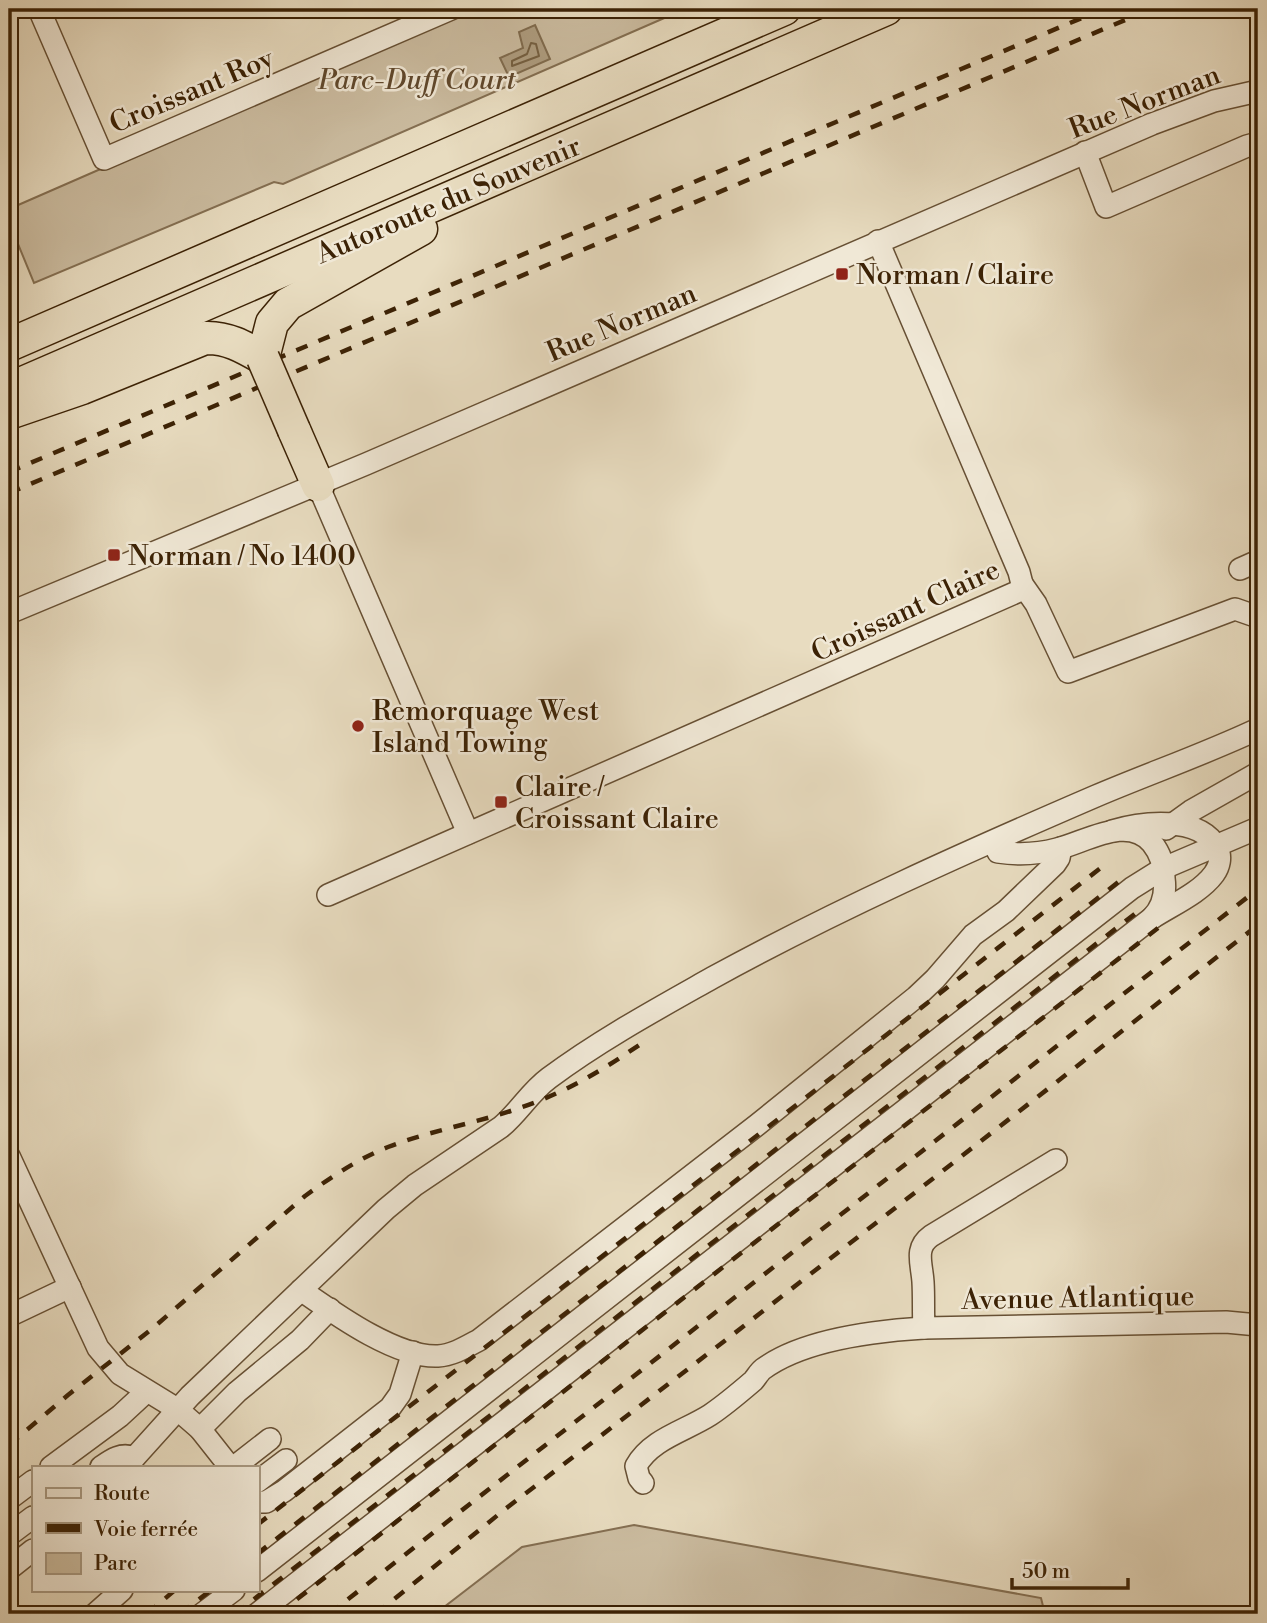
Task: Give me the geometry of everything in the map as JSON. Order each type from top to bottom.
[{"type":"highway","name":"Autoroute du Souvenir","points":[[9,345],[784,9]]},
{"type":"highway","name":"Autoroute du Souvenir","points":[[9,389],[886,9]]},
{"type":"highway","points":[[261,354],[272,323],[288,304],[543,158]]},
{"type":"highway","points":[[9,413],[82,388],[205,338],[232,341],[261,354],[318,485]]},
{"type":"street","name":"Croissant Roy","points":[[40,9],[104,159],[451,9]]},
{"type":"street","name":"Rue Norman","points":[[9,613],[318,485],[1085,152],[1181,112],[1258,91]]},
{"type":"street","points":[[1085,152],[1106,207],[1258,143]]},
{"type":"street","name":"Croissant Claire","points":[[328,895],[1019,592],[1022,584],[1020,572],[878,241]]},
{"type":"street","points":[[318,485],[468,833]]},
{"type":"street","points":[[1022,584],[1036,604],[1068,672],[1235,609],[1258,617]]},
{"type":"street","points":[[102,1466],[126,1455],[130,1462],[177,1409],[386,1209],[415,1185],[502,1127],[532,1092],[567,1065],[667,1003],[860,901],[1258,729]]},
{"type":"street","points":[[1151,842],[1173,824],[1258,773]]},
{"type":"street","points":[[257,1614],[1152,918],[1197,889],[1214,873],[1220,860],[1216,846],[1203,834],[1173,824],[1136,825],[1037,853],[998,852],[994,842]]},
{"type":"street","points":[[259,1569],[1132,888],[1164,868],[1258,828]]},
{"type":"street","points":[[1112,831],[1133,830],[1151,842],[1164,868],[1162,903],[1152,918]]},
{"type":"street","points":[[301,1290],[382,1339],[413,1352],[426,1355],[446,1354],[465,1347],[489,1333],[758,1125],[928,987],[973,936],[1006,911],[1055,864],[1061,848]]},
{"type":"street","points":[[9,1156],[97,1348],[120,1374],[177,1409],[200,1429],[231,1466]]},
{"type":"street","name":"Avenue Atlantique","points":[[1056,1160],[926,1240],[921,1247],[919,1259],[925,1328],[1226,1322],[1258,1325]]},
{"type":"street","points":[[9,1316],[70,1287]]},
{"type":"street","points":[[200,1429],[236,1392],[300,1340],[330,1309]]},
{"type":"street","points":[[643,1483],[636,1466],[645,1452],[710,1415],[740,1392],[762,1370],[784,1357],[860,1335],[925,1328]]},
{"type":"street","points":[[259,1502],[266,1502],[284,1491],[390,1408],[400,1394],[413,1352]]},
{"type":"street","points":[[52,1466],[120,1416],[146,1392]]},
{"type":"street","points":[[233,1466],[270,1439]]},
{"type":"street","points":[[259,1480],[286,1460]]},
{"type":"street","points":[[9,1499],[32,1481]]},
{"type":"street","points":[[9,1535],[32,1518]]},
{"type":"street","points":[[9,1569],[32,1551]]},
{"type":"street","points":[[95,1614],[120,1592]]},
{"type":"street","points":[[202,1614],[231,1592]]},
{"type":"green space","name":"Parc-Duff Court","points":[[467,9],[685,9],[283,184],[274,182],[34,283],[9,222],[9,209]]},
{"type":"green space","points":[[634,1525],[1041,1598],[1045,1614],[435,1614],[522,1547]]},
{"type":"water","points":[[535,25],[550,59],[509,77],[500,58],[523,48],[519,32]]},
{"type":"railway","points":[[9,472],[1103,9]]},
{"type":"railway","points":[[9,493],[1151,9]]},
{"type":"railway","points":[[259,1523],[1107,863]]},
{"type":"railway","points":[[259,1552],[1121,880]]},
{"type":"railway","points":[[329,1614],[1258,889]]},
{"type":"railway","points":[[235,1614],[1141,909]]},
{"type":"railway","points":[[376,1614],[504,1510],[1258,925]]},
{"type":"railway","points":[[278,1614],[1158,928]]},
{"type":"railway","points":[[9,1445],[153,1328],[305,1196],[335,1175],[388,1147],[539,1101],[601,1070],[645,1041]]},
{"type":"railway","points":[[147,1614],[173,1592]]},
{"type":"railway","points":[[180,1614],[208,1592]]},
{"type":"place","name":"Norman / Claire","points":[[842,274]]},
{"type":"place","name":"Norman / No 1400","points":[[114,555]]},
{"type":"place","name":"Remorquage West Island Towing","points":[[358,726]]},
{"type":"place","name":"Claire / Croissant Claire","points":[[501,802]]}]
